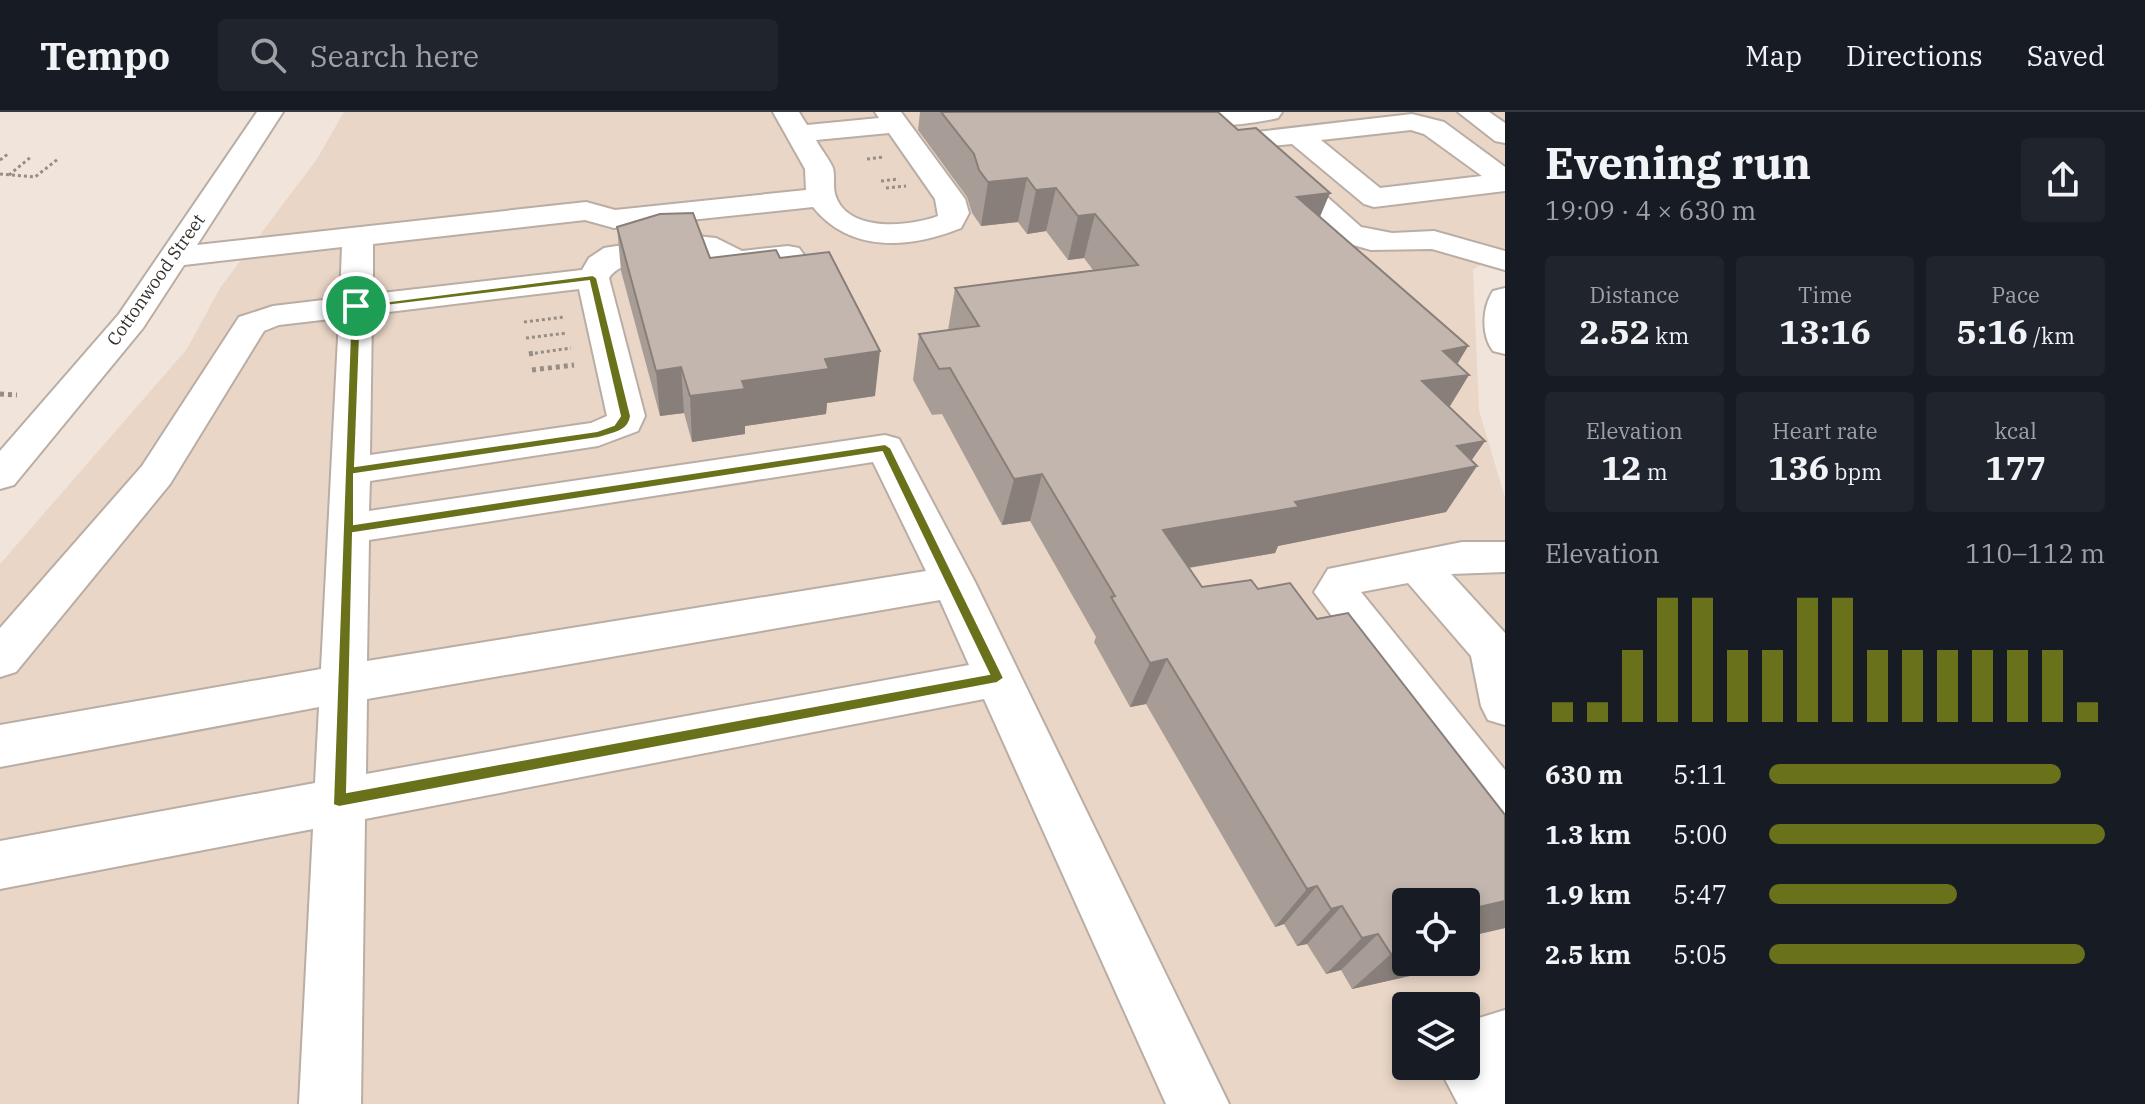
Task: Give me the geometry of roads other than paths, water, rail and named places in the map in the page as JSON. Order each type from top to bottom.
[{"type":"street","name":"Cottonwood Street","points":[[0,476],[131,321],[270,112]]},
{"type":"street","points":[[1214,112],[1219,117],[1269,112]]},
{"type":"street","points":[[1471,112],[1505,135]]},
{"type":"street","points":[[893,118],[950,199],[954,213],[950,222],[909,232],[869,234],[848,227],[821,197],[819,169],[793,123],[893,118]]},
{"type":"street","points":[[1505,181],[1434,128],[1412,122],[1256,140],[1254,147],[1350,234],[1371,241],[1434,240],[1505,261]]},
{"type":"street","points":[[1298,135],[1374,198],[1505,181]]},
{"type":"street","points":[[0,659],[156,475],[251,324],[273,316],[357,269],[604,233],[610,204],[821,197]]},
{"type":"street","points":[[349,471],[598,434],[618,428],[625,423],[626,416],[593,278],[600,265],[615,255],[662,247],[705,245],[738,261],[788,255]]},
{"type":"street","points":[[164,271],[357,269],[593,278]]},
{"type":"street","points":[[330,1104],[357,269]]},
{"type":"street","points":[[1505,298],[1501,325],[1505,344]]},
{"type":"street","points":[[348,529],[885,448],[953,582],[1198,1104]]},
{"type":"street","points":[[1504,803],[1336,592],[1343,580],[1462,557],[1505,557]]},
{"type":"street","points":[[1417,565],[1493,650],[1505,706]]},
{"type":"street","points":[[0,746],[343,684],[953,582]]},
{"type":"street","points":[[0,865],[997,678]]},
{"type":"street","points":[[1480,1048],[1505,1040]]},
{"type":"street","points":[[1478,1080],[1494,1104]]}]
